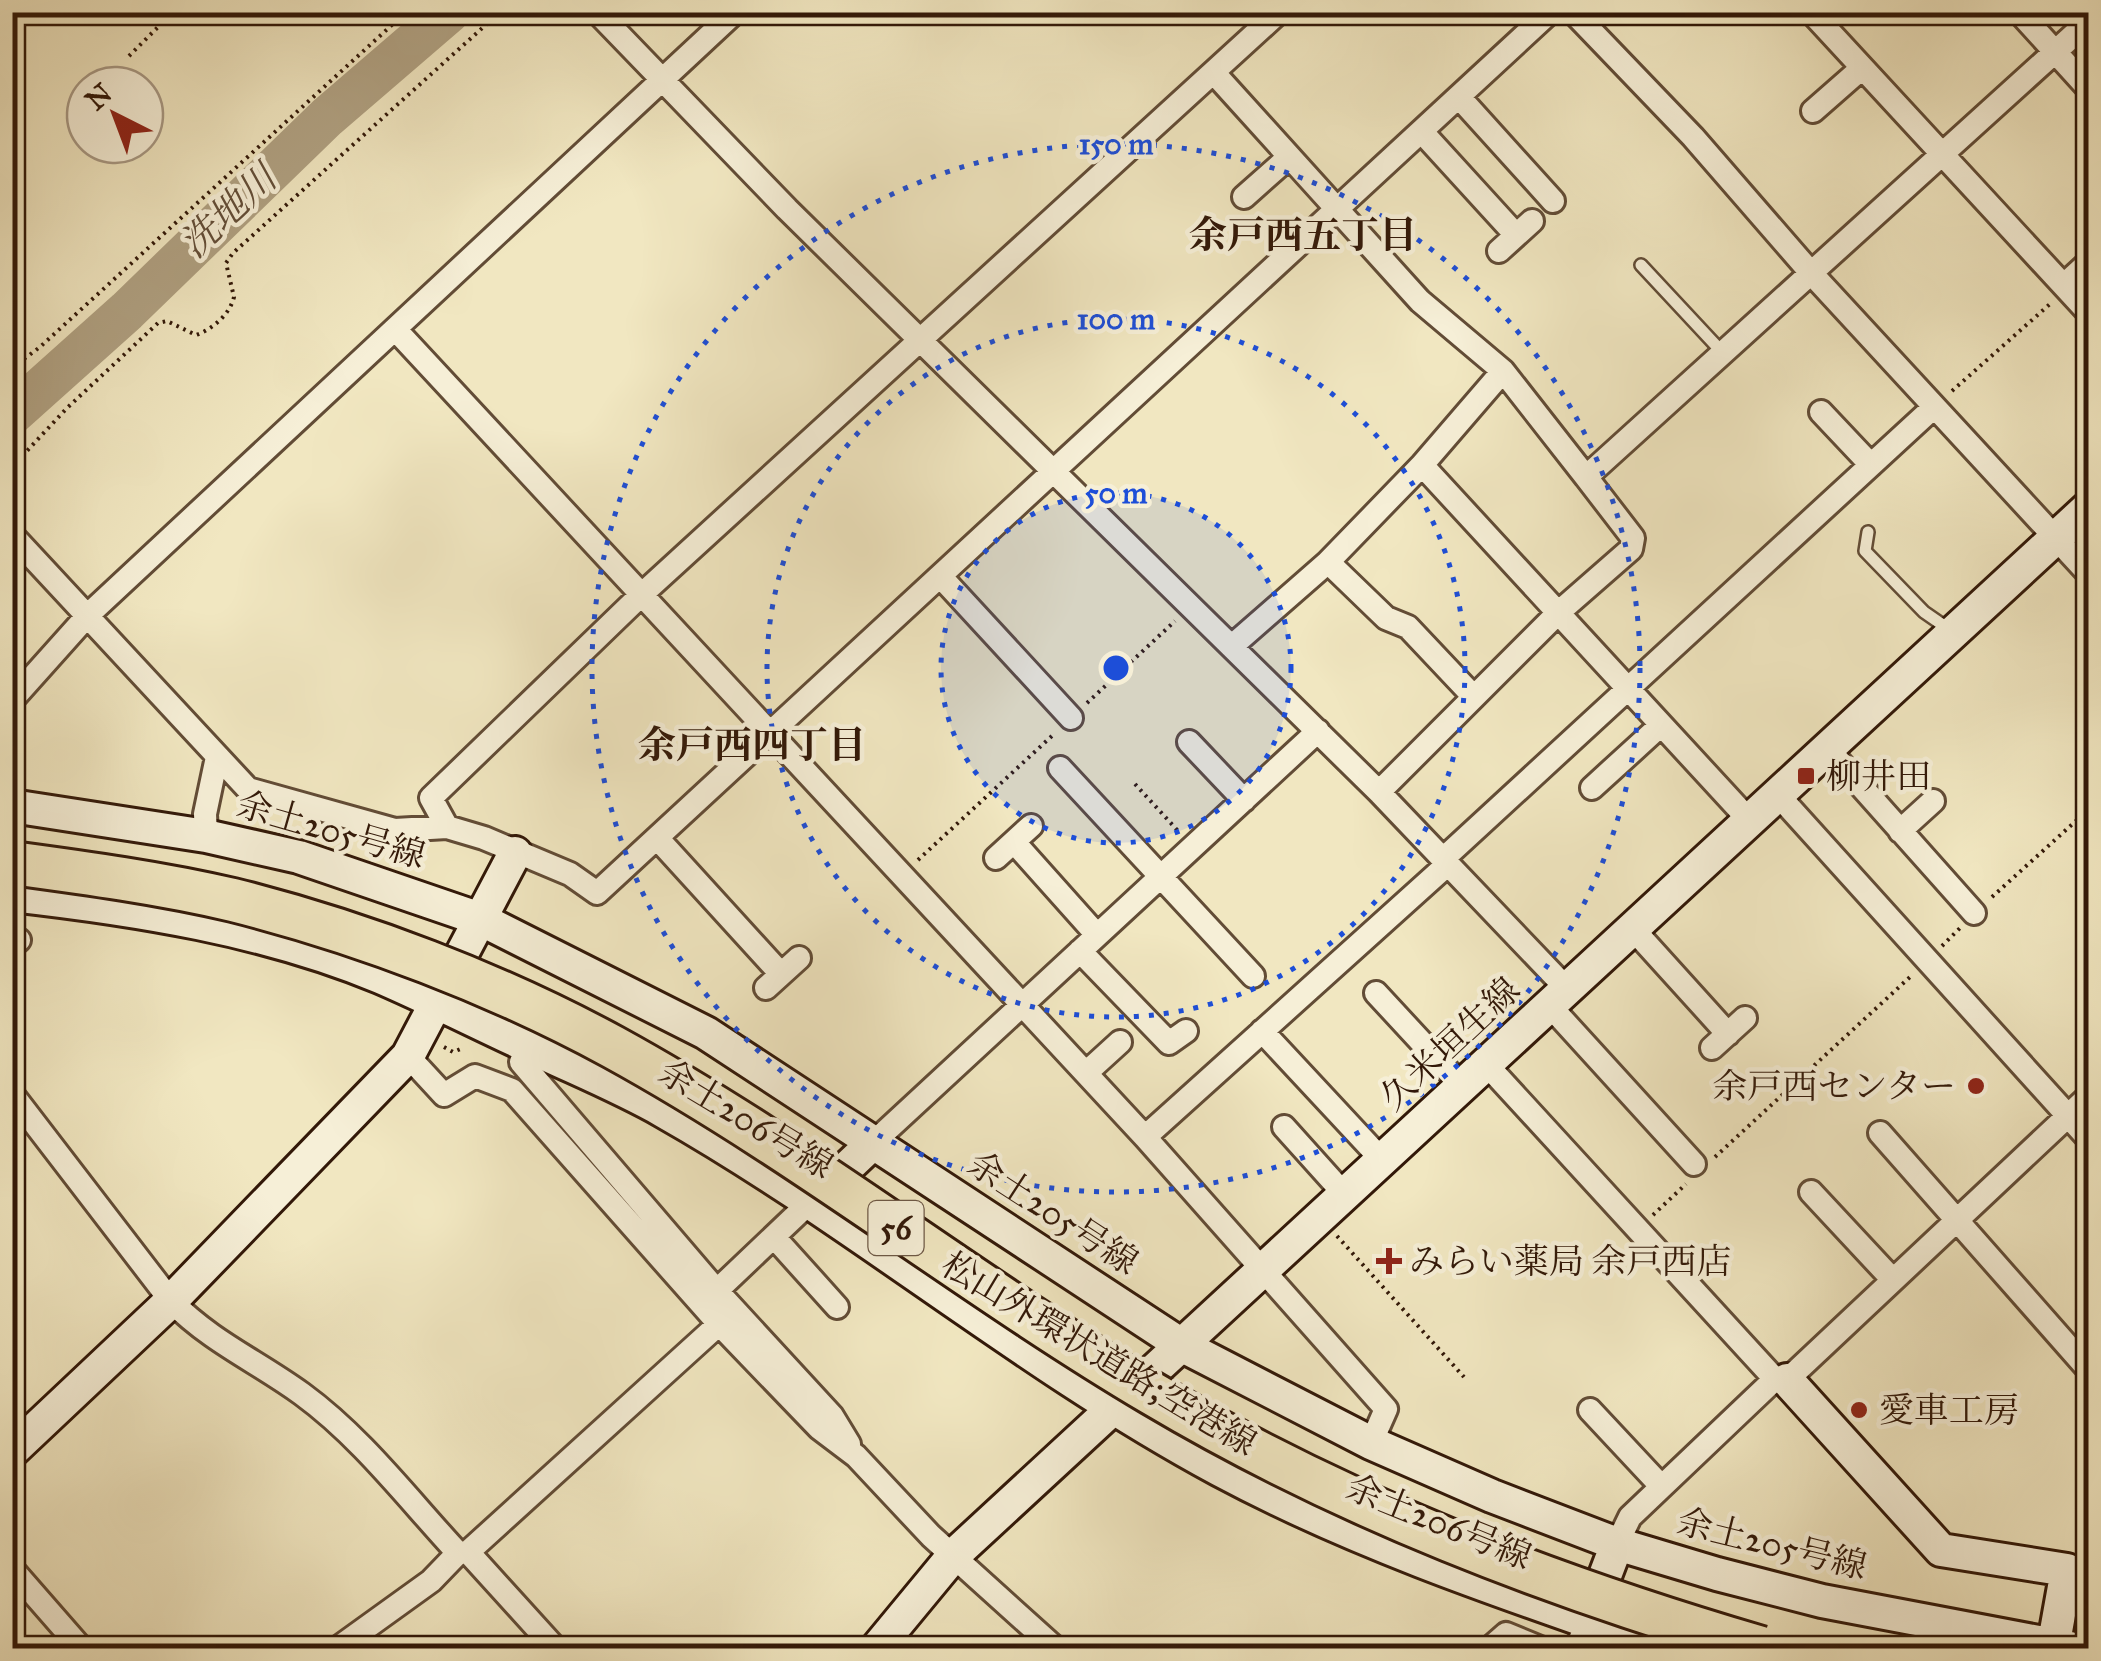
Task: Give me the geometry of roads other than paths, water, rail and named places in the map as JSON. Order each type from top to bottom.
[{"type":"highway","name":"松山外環状道路;空港線","points":[[12,863],[122,878],[234,901],[347,934],[441,968],[537,1011],[610,1046],[700,1098],[1072,1344],[1245,1446],[1477,1553],[1638,1612],[1761,1648]]},
{"type":"street","points":[[597,12],[921,341],[1379,792],[1445,861],[1701,1166]]},
{"type":"street","points":[[12,700],[88,614],[736,12]]},
{"type":"street","points":[[446,827],[431,798],[640,596],[1279,12]]},
{"type":"street","points":[[12,535],[248,789],[395,830],[446,827],[484,838],[570,874],[597,893],[1550,12]]},
{"type":"street","points":[[1573,12],[1693,137],[1812,274],[2088,573]]},
{"type":"street","points":[[1810,12],[2088,312]]},
{"type":"street","points":[[2019,12],[2088,88]]},
{"type":"street","points":[[1586,477],[2088,22]]},
{"type":"street","points":[[1813,112],[1862,68]]},
{"type":"street","points":[[1214,73],[1420,301],[1503,371],[1633,538],[1631,549],[1559,612],[1379,792]]},
{"type":"street","points":[[1459,97],[1553,201]]},
{"type":"street","points":[[1422,132],[1516,236]]},
{"type":"street","points":[[1244,197],[1289,157]]},
{"type":"street","points":[[2065,287],[2088,263]]},
{"type":"street","points":[[395,329],[1145,1137],[1386,1409],[1371,1444]]},
{"type":"street","points":[[1232,646],[1328,562],[1422,465],[1503,371]]},
{"type":"street","points":[[1145,1137],[1934,407]]},
{"type":"street","points":[[1821,412],[1870,465]]},
{"type":"street","points":[[1422,465],[1750,822]]},
{"type":"street","name":"久米垣生線","points":[[877,1648],[953,1556],[2088,508]]},
{"type":"street","points":[[1328,562],[1386,618],[1408,627],[1474,697]]},
{"type":"street","points":[[941,577],[1071,718]]},
{"type":"street","points":[[1592,788],[1661,725]]},
{"type":"street","points":[[709,1298],[1318,731]]},
{"type":"street","points":[[1189,742],[1244,800]]},
{"type":"street","points":[[1828,749],[1974,913]]},
{"type":"street","points":[[206,836],[204,814],[217,757]]},
{"type":"street","points":[[1060,768],[1071,797],[1160,878],[1253,976]]},
{"type":"street","points":[[1778,795],[2088,1138]]},
{"type":"street","points":[[1900,831],[1933,801]]},
{"type":"street","name":"余土205号線","points":[[12,806],[206,836],[299,857],[480,919],[706,1033],[1183,1346],[1371,1444],[1492,1496],[1617,1544],[1822,1601],[2059,1648]]},
{"type":"street","points":[[996,858],[1022,834],[1089,943],[1169,1042],[1186,1031]]},
{"type":"street","points":[[658,839],[782,973]]},
{"type":"street","points":[[12,1450],[170,1301],[408,1056],[515,854]]},
{"type":"street","name":"余土206号線","points":[[12,895],[126,910],[254,936],[377,976],[661,1110],[810,1204],[1115,1409],[1222,1470],[1582,1635],[1664,1648]]},
{"type":"street","points":[[1634,929],[1728,1033]]},
{"type":"street","points":[[1376,994],[1475,1076],[1640,1228],[1941,1550],[2078,1571],[2059,1648]]},
{"type":"street","points":[[1262,1031],[1383,1161]]},
{"type":"street","points":[[1086,1073],[1120,1042]]},
{"type":"street","points":[[408,1056],[444,1096],[475,1076],[512,1090],[709,1298],[832,1416],[856,1456]]},
{"type":"street","points":[[520,1062],[709,1298],[719,1324],[819,1428],[856,1456],[953,1556],[1055,1648]]},
{"type":"street","points":[[12,1094],[170,1301],[200,1330],[303,1395],[356,1443],[556,1648]]},
{"type":"street","points":[[1582,1635],[1630,1517],[1893,1280],[2088,1097]]},
{"type":"street","points":[[1284,1127],[1346,1196]]},
{"type":"street","points":[[1880,1134],[2088,1369]]},
{"type":"street","points":[[1811,1192],[1893,1280]]},
{"type":"street","points":[[774,1237],[838,1307]]},
{"type":"street","points":[[341,1648],[431,1580],[719,1324]]},
{"type":"street","points":[[1590,1410],[1661,1486]]},
{"type":"street","points":[[12,1569],[82,1648]]},
{"type":"street","points":[[1490,1648],[1506,1634],[1540,1648]]},
{"type":"lane","points":[[1640,264],[1724,353]]},
{"type":"lane","points":[[1868,532],[1865,551],[1924,612],[1954,633]]},
{"type":"waterway","name":"洗地川","points":[[12,414],[127,311],[327,117],[449,12]]},
{"type":"place","name":"柳井田","points":[[1806,776]]},
{"type":"place","name":"余戸西センター","points":[[1976,1086]]},
{"type":"place","name":"みらい薬局 余戸西店","points":[[1389,1261]]},
{"type":"place","name":"愛車工房","points":[[1859,1410]]},
{"type":"district","name":"余戸西五丁目","points":[[1303,235]]},
{"type":"district","name":"余戸西四丁目","points":[[752,745]]}]
